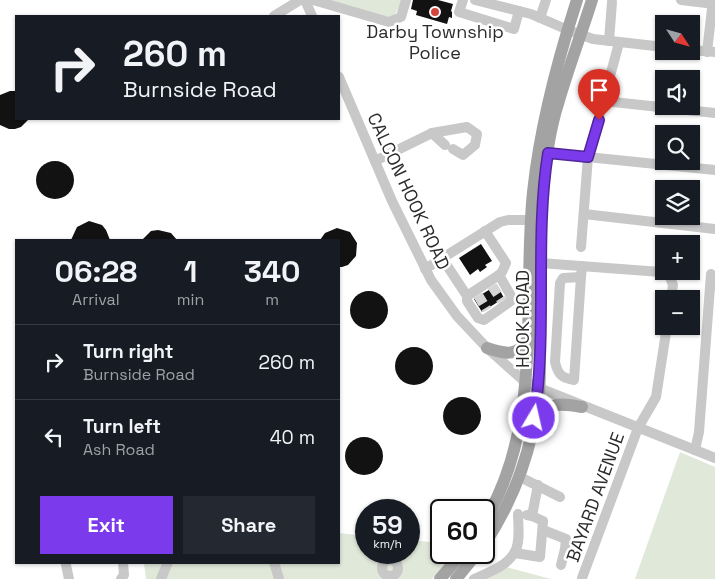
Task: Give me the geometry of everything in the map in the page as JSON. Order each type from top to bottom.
[{"type":"main road","name":"HOOK ROAD","points":[[495,501],[507,473],[520,420],[527,340],[531,220],[536,170],[552,84],[577,0]]},
{"type":"main road","name":"HOOK ROAD","points":[[495,526],[520,477],[530,442],[539,388],[542,193],[557,107],[592,0]]},
{"type":"main road","points":[[486,348],[501,353],[512,353],[520,349],[527,340]]},
{"type":"main road","points":[[530,442],[536,424],[546,410],[559,404],[582,407]]},
{"type":"main road","points":[[440,579],[453,564]]},
{"type":"main road","points":[[456,579],[468,564]]},
{"type":"street","points":[[276,15],[300,0]]},
{"type":"street","points":[[305,0],[312,15]]},
{"type":"street","points":[[314,0],[389,22],[401,17],[406,0]]},
{"type":"street","points":[[463,0],[459,12],[514,29],[519,11]]},
{"type":"street","points":[[475,0],[540,18],[581,36],[655,46]]},
{"type":"street","points":[[540,18],[546,0]]},
{"type":"street","points":[[680,0],[714,3],[711,52]]},
{"type":"street","points":[[581,247],[588,157],[604,101],[614,42],[612,2]]},
{"type":"street","name":"CALCON HOOK ROAD","points":[[340,79],[392,201],[425,269],[457,316],[486,348],[524,381],[582,407],[715,458]]},
{"type":"street","points":[[604,101],[715,113]]},
{"type":"street","points":[[375,162],[432,134],[468,127],[477,134],[475,145],[463,155],[432,134]]},
{"type":"street","points":[[548,153],[715,170]]},
{"type":"street","points":[[584,214],[715,228]]},
{"type":"street","points":[[425,269],[500,222],[531,220]]},
{"type":"street","points":[[485,231],[506,263],[502,272],[499,275],[490,284],[473,294],[467,302],[478,318],[484,320],[489,312],[503,303],[511,301],[511,296],[499,275]]},
{"type":"street","points":[[442,258],[473,294]]},
{"type":"street","points":[[540,263],[661,272],[670,276],[673,285],[672,290]]},
{"type":"street","points":[[581,277],[563,278],[560,283],[555,362],[557,373],[564,379],[574,380],[582,266]]},
{"type":"street","points":[[695,450],[699,432],[711,274]]},
{"type":"street","name":"BAYARD AVENUE","points":[[582,578],[638,428],[656,397],[666,335]]},
{"type":"street","points":[[520,477],[560,496]]},
{"type":"street","points":[[532,516],[538,485]]},
{"type":"street","points":[[506,506],[518,514],[532,516],[543,521],[540,557],[515,553]]},
{"type":"street","points":[[474,579],[505,562],[515,553],[518,542],[518,514]]},
{"type":"street","points":[[543,530],[566,539],[561,565]]},
{"type":"street","points":[[121,579],[124,575],[123,564]]},
{"type":"street","points":[[161,579],[167,564]]},
{"type":"street","points":[[274,564],[278,579]]},
{"type":"street","points":[[66,566],[69,579]]},
{"type":"shaded area","points":[[330,0],[402,0],[395,15],[389,17]]},
{"type":"shaded area","points":[[680,452],[715,467],[715,579],[635,579]]},
{"type":"shaded area","points":[[340,533],[355,535],[355,564],[420,564],[420,541],[430,542],[430,564],[446,564],[432,579],[146,579],[144,564],[340,564]]},
{"type":"shaded area","points":[[502,566],[551,579],[481,579]]},
{"type":"building","name":"Darby Township Police","points":[[413,0],[438,0],[453,4],[452,18],[449,17],[447,24],[416,15],[417,11],[411,9]]},
{"type":"building","points":[[15,91],[15,120],[28,120],[21,127],[9,129],[0,125],[0,95]]},
{"type":"building","points":[[55,161],[69,166],[74,180],[69,194],[55,199],[41,194],[36,180],[41,166]]},
{"type":"building","points":[[89,221],[102,225],[110,239],[71,239],[77,227]]},
{"type":"building","points":[[337,228],[350,232],[357,243],[356,256],[348,265],[340,267],[340,239],[321,239],[325,233]]},
{"type":"building","points":[[158,230],[171,233],[176,239],[143,239],[151,231]]},
{"type":"building","points":[[481,244],[492,261],[485,265],[487,267],[480,272],[478,269],[470,275],[459,258]]},
{"type":"building","points":[[497,285],[504,298],[482,312],[474,299]]},
{"type":"building","points":[[369,291],[383,296],[388,310],[383,324],[369,329],[355,324],[350,310],[355,296]]},
{"type":"building","points":[[414,347],[428,352],[433,366],[428,380],[414,385],[400,380],[395,366],[400,352]]},
{"type":"building","points":[[462,397],[476,402],[481,416],[476,430],[462,435],[448,430],[443,416],[448,402]]},
{"type":"building","points":[[364,437],[378,442],[383,456],[378,470],[364,475],[350,470],[345,456],[350,442]]},
{"type":"tunnel","points":[[492,286],[502,301]]},
{"type":"tunnel","points":[[478,295],[487,310]]},
{"type":"place","name":"Darby Township Police","points":[[435,12]]},
{"type":"route","points":[[534,418],[539,388],[542,193],[548,153],[588,157],[599,120]]}]
